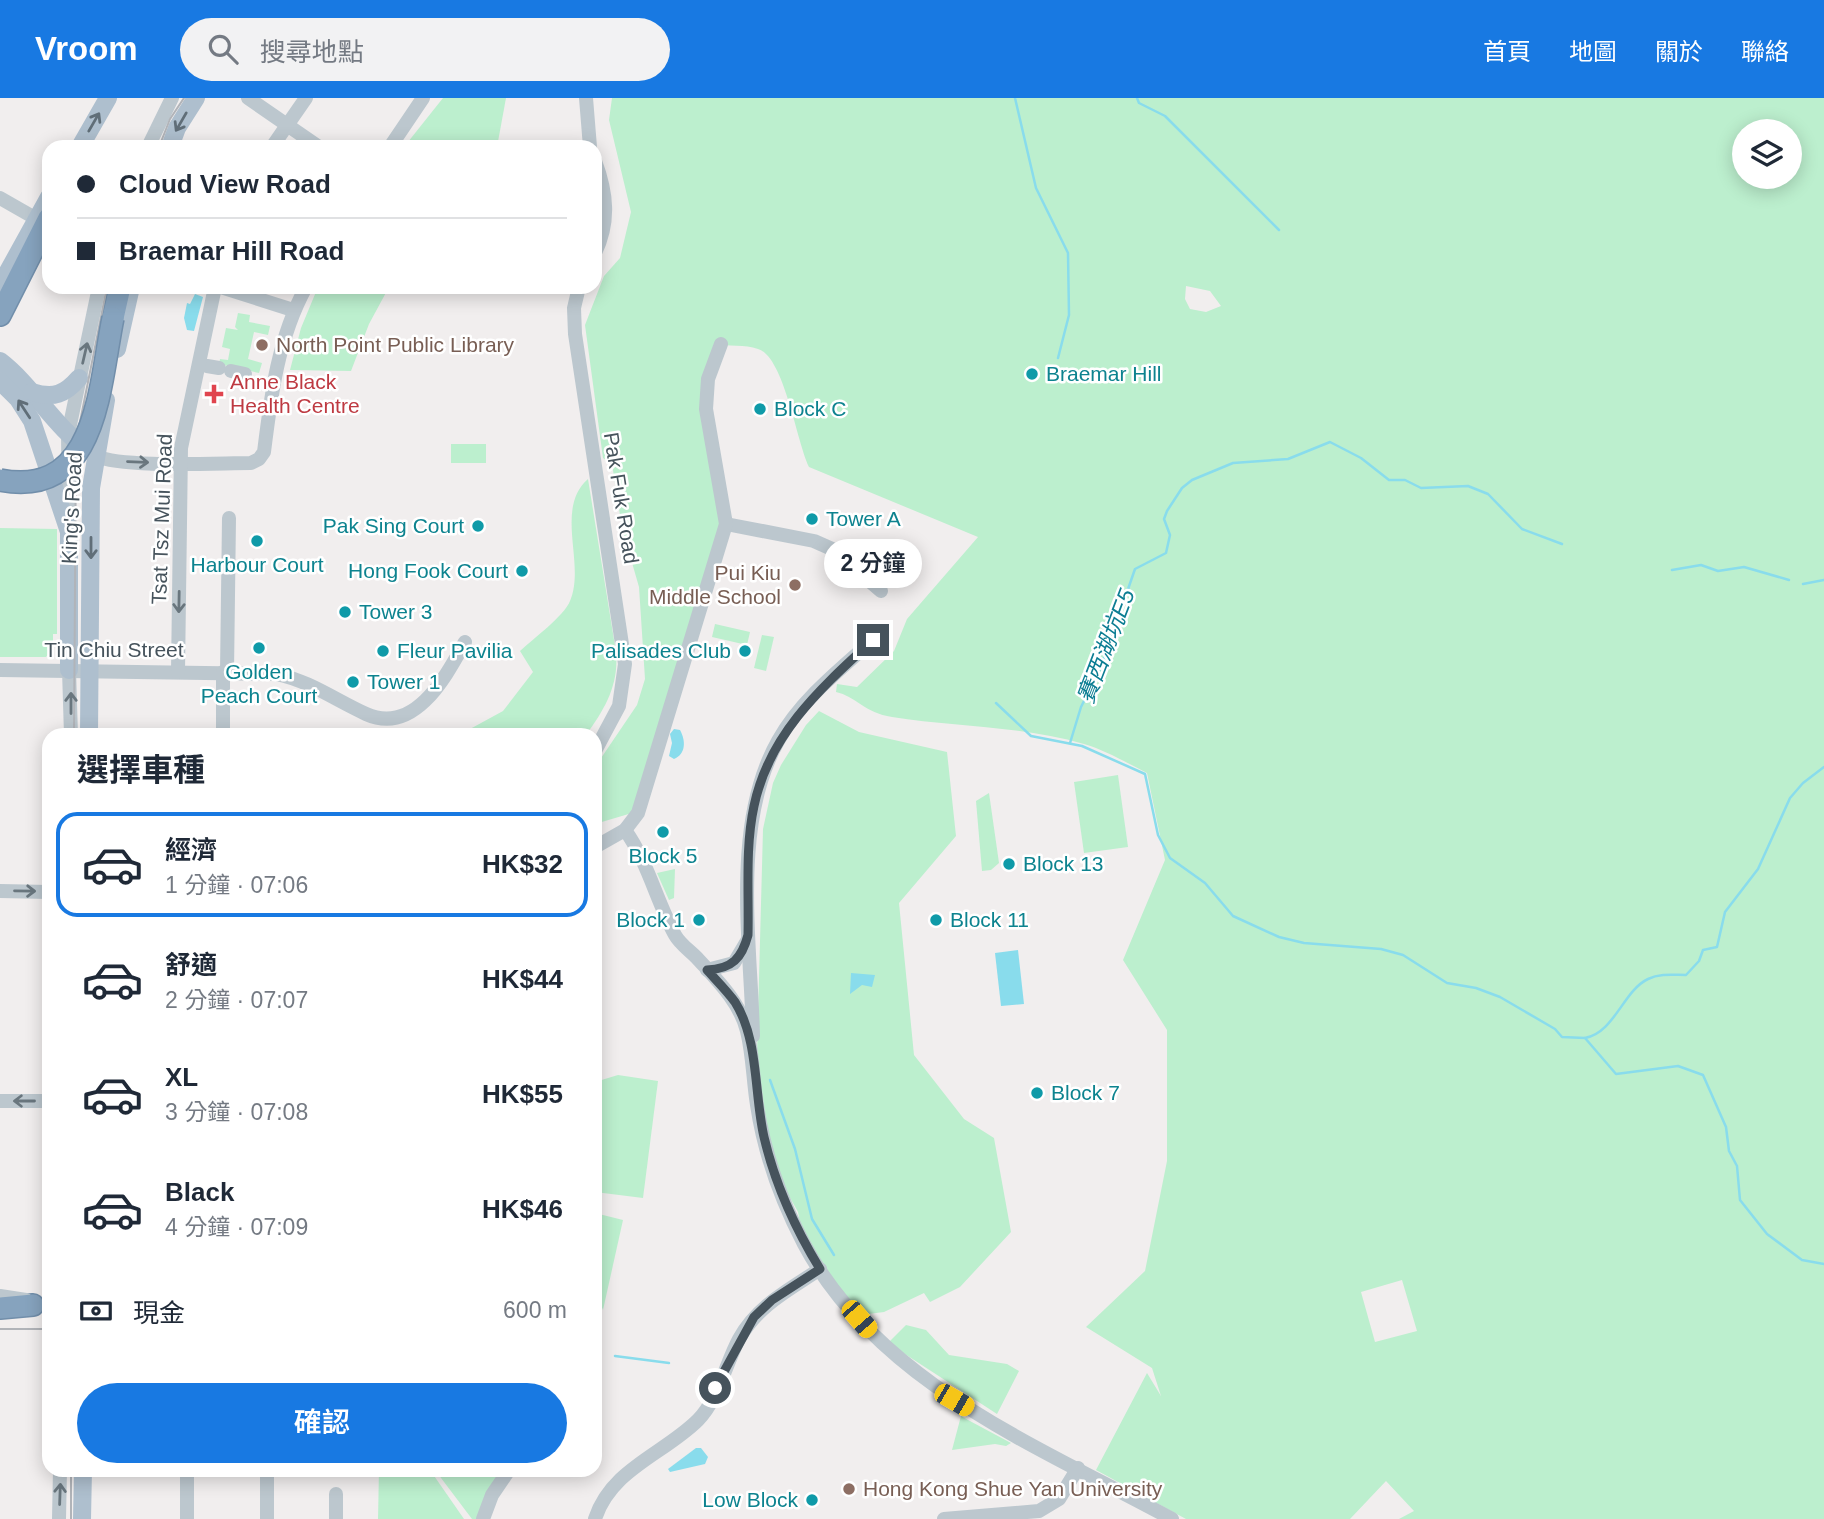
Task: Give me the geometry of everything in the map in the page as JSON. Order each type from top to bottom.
[{"type":"highway","points":[[0,315],[21,273],[42,218]]},
{"type":"highway","points":[[0,480],[20,483],[47,479],[64,469],[78,454],[88,434],[118,294]]},
{"type":"highway","points":[[0,1308],[42,1306]]},
{"type":"main road","points":[[84,140],[108,98]]},
{"type":"main road","points":[[173,140],[196,98]]},
{"type":"main road","points":[[0,286],[42,218]]},
{"type":"main road","name":"King's Road","points":[[89,728],[91,488],[130,294]]},
{"type":"main road","points":[[0,361],[32,392],[68,435],[96,456]]},
{"type":"main road","points":[[32,392],[57,395],[65,392],[79,378]]},
{"type":"main road","points":[[0,381],[23,407],[36,431],[69,533]]},
{"type":"main road","name":"King's Road","points":[[69,533],[69,670]]},
{"type":"main road","points":[[82,1519],[83,1477]]},
{"type":"street","points":[[151,140],[172,98]]},
{"type":"street","points":[[248,98],[309,140]]},
{"type":"street","points":[[277,140],[306,98]]},
{"type":"street","points":[[395,140],[423,98]]},
{"type":"street","points":[[586,98],[589,140]]},
{"type":"street","points":[[602,186],[605,197],[605,222],[602,231]]},
{"type":"street","points":[[0,198],[42,218]]},
{"type":"street","name":"King's Road","points":[[69,533],[68,435],[97,294]]},
{"type":"street","name":"Tsat Tsz Mui Road","points":[[178,672],[180,463],[214,294]]},
{"type":"street","points":[[243,294],[293,310]]},
{"type":"street","points":[[96,456],[110,461],[180,463],[251,463],[259,460],[264,452],[276,370],[293,310],[302,294]]},
{"type":"street","name":"Pak Fuk Road","points":[[578,294],[574,324],[623,650],[624,687],[616,716],[602,739]]},
{"type":"street","points":[[602,843],[625,830],[638,813],[726,524],[706,410],[711,366],[721,344]]},
{"type":"street","points":[[224,728],[229,672],[234,518]]},
{"type":"street","points":[[726,524],[814,541],[832,549],[881,591]]},
{"type":"street","points":[[753,1072],[752,987],[748,935],[752,820],[767,765],[779,739],[805,705],[873,640]]},
{"type":"street","name":"Tin Chiu Street","points":[[0,670],[229,672],[289,677],[312,685],[373,717],[395,718],[405,715],[442,683],[465,642]]},
{"type":"street","name":"King's Road","points":[[69,670],[71,728]]},
{"type":"street","points":[[625,830],[646,865],[675,935],[734,1002],[748,1031],[757,1105],[772,1167],[805,1245],[820,1269],[880,1342],[930,1384],[974,1412],[1172,1519]]},
{"type":"street","points":[[0,891],[42,892]]},
{"type":"street","points":[[707,970],[734,963],[745,949],[748,935]]},
{"type":"street","points":[[734,1002],[752,987]]},
{"type":"street","points":[[0,1101],[42,1101]]},
{"type":"street","points":[[595,1519],[606,1496],[619,1480],[700,1418],[740,1337],[754,1317],[772,1300],[820,1269]]},
{"type":"street","points":[[0,1296],[42,1306]]},
{"type":"street","points":[[944,1519],[1039,1511],[1059,1499],[1078,1468]]},
{"type":"street","points":[[59,1519],[61,1477]]},
{"type":"street","points":[[187,1477],[187,1519]]},
{"type":"street","points":[[267,1477],[267,1519]]},
{"type":"street","points":[[484,1519],[492,1495],[504,1477]]},
{"type":"street","points":[[334,1498],[334,1519]]},
{"type":"green space","points":[[443,98],[506,98],[498,140],[410,140]]},
{"type":"green space","points":[[612,98],[1824,98],[1824,1519],[1399,1519],[1414,1511],[1386,1481],[1350,1519],[1186,1519],[1096,1470],[1147,1373],[1161,1396],[1152,1368],[1086,1327],[1145,1271],[1167,1161],[1167,1030],[1123,960],[1165,860],[1147,773],[1108,753],[1061,738],[892,717],[875,712],[836,692],[837,684],[857,687],[894,651],[907,619],[978,537],[809,467],[782,382],[767,355],[753,347],[714,344],[709,361],[720,524],[632,813],[602,822],[602,757],[637,705],[645,679],[639,587],[622,528],[612,464],[603,458],[585,325],[597,294],[602,294],[604,276],[620,258],[631,212],[609,120]],"holes":[[[1186,286],[1210,291],[1221,306],[1206,312],[1190,309],[1185,299]],[[1402,1280],[1417,1331],[1375,1342],[1361,1292]]]},
{"type":"green space","points":[[315,294],[385,294],[369,324],[351,371],[290,370],[301,328]]},
{"type":"green space","points":[[238,313],[250,315],[249,322],[270,326],[268,335],[254,332],[248,359],[262,363],[259,373],[219,364],[220,359],[228,360],[230,349],[222,347],[226,328],[238,330],[235,327]]},
{"type":"green space","points":[[451,444],[486,444],[486,463],[451,463]]},
{"type":"green space","points":[[588,479],[616,652],[613,686],[605,706],[591,728],[472,728],[503,711],[533,672],[520,651],[555,620],[570,601],[575,571],[573,506],[578,491]]},
{"type":"green space","points":[[0,528],[57,529],[57,634],[53,634],[53,648],[46,657],[0,657]]},
{"type":"green space","points":[[715,624],[750,632],[747,645],[712,637]]},
{"type":"green space","points":[[762,635],[774,637],[766,671],[754,668]]},
{"type":"green space","points":[[819,711],[859,732],[947,752],[956,836],[899,903],[914,1055],[964,1119],[994,1138],[1011,1232],[960,1287],[930,1302],[924,1293],[884,1312],[860,1315],[839,1289],[801,1228],[798,1212],[779,1178],[769,1146],[757,1053],[763,829],[773,783],[781,765],[806,725]]},
{"type":"green space","points":[[1118,775],[1128,847],[1084,853],[1074,782]]},
{"type":"green space","points":[[989,793],[999,863],[991,870],[982,871],[976,801]]},
{"type":"green space","points":[[675,869],[674,898],[669,900],[657,873]]},
{"type":"green space","points":[[618,1075],[658,1081],[643,1198],[602,1193],[602,1080]]},
{"type":"green space","points":[[602,1215],[623,1220],[603,1310],[602,1308]]},
{"type":"green space","points":[[906,1325],[926,1330],[949,1355],[1007,1364],[1019,1371],[997,1414],[888,1343]]},
{"type":"green space","points":[[961,1416],[1011,1443],[1006,1446],[995,1444],[952,1450]]},
{"type":"green space","points":[[379,1477],[435,1477],[464,1519],[378,1519]]},
{"type":"green space","points":[[440,1477],[501,1477],[482,1519],[472,1519]]},
{"type":"water","points":[[195,294],[203,297],[194,331],[187,330],[184,318],[187,303],[190,304]]},
{"type":"water","points":[[674,729],[680,730],[684,743],[683,751],[674,759],[669,756],[672,743],[670,734]]},
{"type":"water","points":[[1018,950],[1024,1004],[1001,1006],[995,953]]},
{"type":"water","points":[[851,973],[875,975],[872,987],[862,985],[850,994]]},
{"type":"water","points":[[696,1448],[701,1448],[708,1457],[705,1464],[670,1472],[668,1469]]},
{"type":"waterway","points":[[1015,98],[1036,188],[1068,253],[1069,315],[1058,358]]},
{"type":"waterway","points":[[1137,98],[1139,103],[1165,116],[1279,230]]},
{"type":"waterway","name":"賽西湖坑E5","points":[[1070,743],[1081,707],[1101,667],[1135,569],[1166,553],[1170,535],[1164,519],[1167,511],[1182,488],[1192,480],[1233,463],[1288,459],[1330,442],[1361,458],[1389,480],[1405,480],[1421,488],[1468,486],[1488,494],[1522,529],[1562,544]]},
{"type":"waterway","points":[[1672,570],[1701,565],[1718,571],[1744,567],[1789,580]]},
{"type":"waterway","points":[[1803,584],[1824,580]]},
{"type":"waterway","points":[[996,703],[1031,736],[1082,746],[1145,774],[1158,835],[1170,858],[1205,883],[1233,916],[1279,937],[1304,943],[1381,949],[1403,955],[1447,983],[1476,988],[1500,997],[1555,1029],[1562,1037],[1585,1038],[1616,1074],[1678,1066],[1703,1075],[1726,1127],[1729,1151],[1737,1166],[1740,1200],[1767,1234],[1802,1260],[1824,1264]]},
{"type":"waterway","points":[[1585,1038],[1604,1028],[1639,985],[1657,976],[1686,975],[1699,961],[1703,950],[1717,947],[1725,912],[1758,869],[1790,798],[1803,783],[1824,767]]},
{"type":"waterway","points":[[770,1080],[795,1149],[812,1219],[834,1255]]},
{"type":"waterway","points":[[615,1356],[669,1363]]},
{"type":"tram line","points":[[162,140],[170,119],[184,98]]},
{"type":"tram line","points":[[74,728],[76,442],[106,294]]},
{"type":"tram line","points":[[0,1329],[42,1329]]},
{"type":"tram line","points":[[71,1477],[71,1519]]},
{"type":"place","name":"North Point Public Library","points":[[262,345]]},
{"type":"place","name":"Braemar Hill","points":[[1032,374]]},
{"type":"place","name":"Anne Black Health Centre","points":[[214,394]]},
{"type":"place","name":"Block C","points":[[760,409]]},
{"type":"place","name":"Tower A","points":[[812,519]]},
{"type":"place","name":"Pak Sing Court","points":[[478,526]]},
{"type":"place","name":"Harbour Court","points":[[257,541]]},
{"type":"place","name":"Hong Fook Court","points":[[522,571]]},
{"type":"place","name":"Pui Kiu Middle School","points":[[795,585]]},
{"type":"place","name":"Tower 3","points":[[345,612]]},
{"type":"place","name":"Golden Peach Court","points":[[259,648]]},
{"type":"place","name":"Fleur Pavilia","points":[[383,651]]},
{"type":"place","name":"Palisades Club","points":[[745,651]]},
{"type":"place","name":"Tower 1","points":[[353,682]]},
{"type":"place","name":"Block 5","points":[[663,832]]},
{"type":"place","name":"Block 13","points":[[1009,864]]},
{"type":"place","name":"Block 1","points":[[699,920]]},
{"type":"place","name":"Block 11","points":[[936,920]]},
{"type":"place","name":"Block 7","points":[[1037,1093]]},
{"type":"place","name":"Hong Kong Shue Yan University","points":[[849,1489]]},
{"type":"place","name":"Low Block","points":[[812,1500]]},
{"type":"route","points":[[715,1388],[740,1337],[754,1317],[772,1300],[820,1269],[790,1213],[771,1162],[757,1105],[745,1023],[734,1002],[707,970],[724,968],[734,963],[745,949],[748,935],[753,808],[779,739],[821,688],[873,640]]}]
